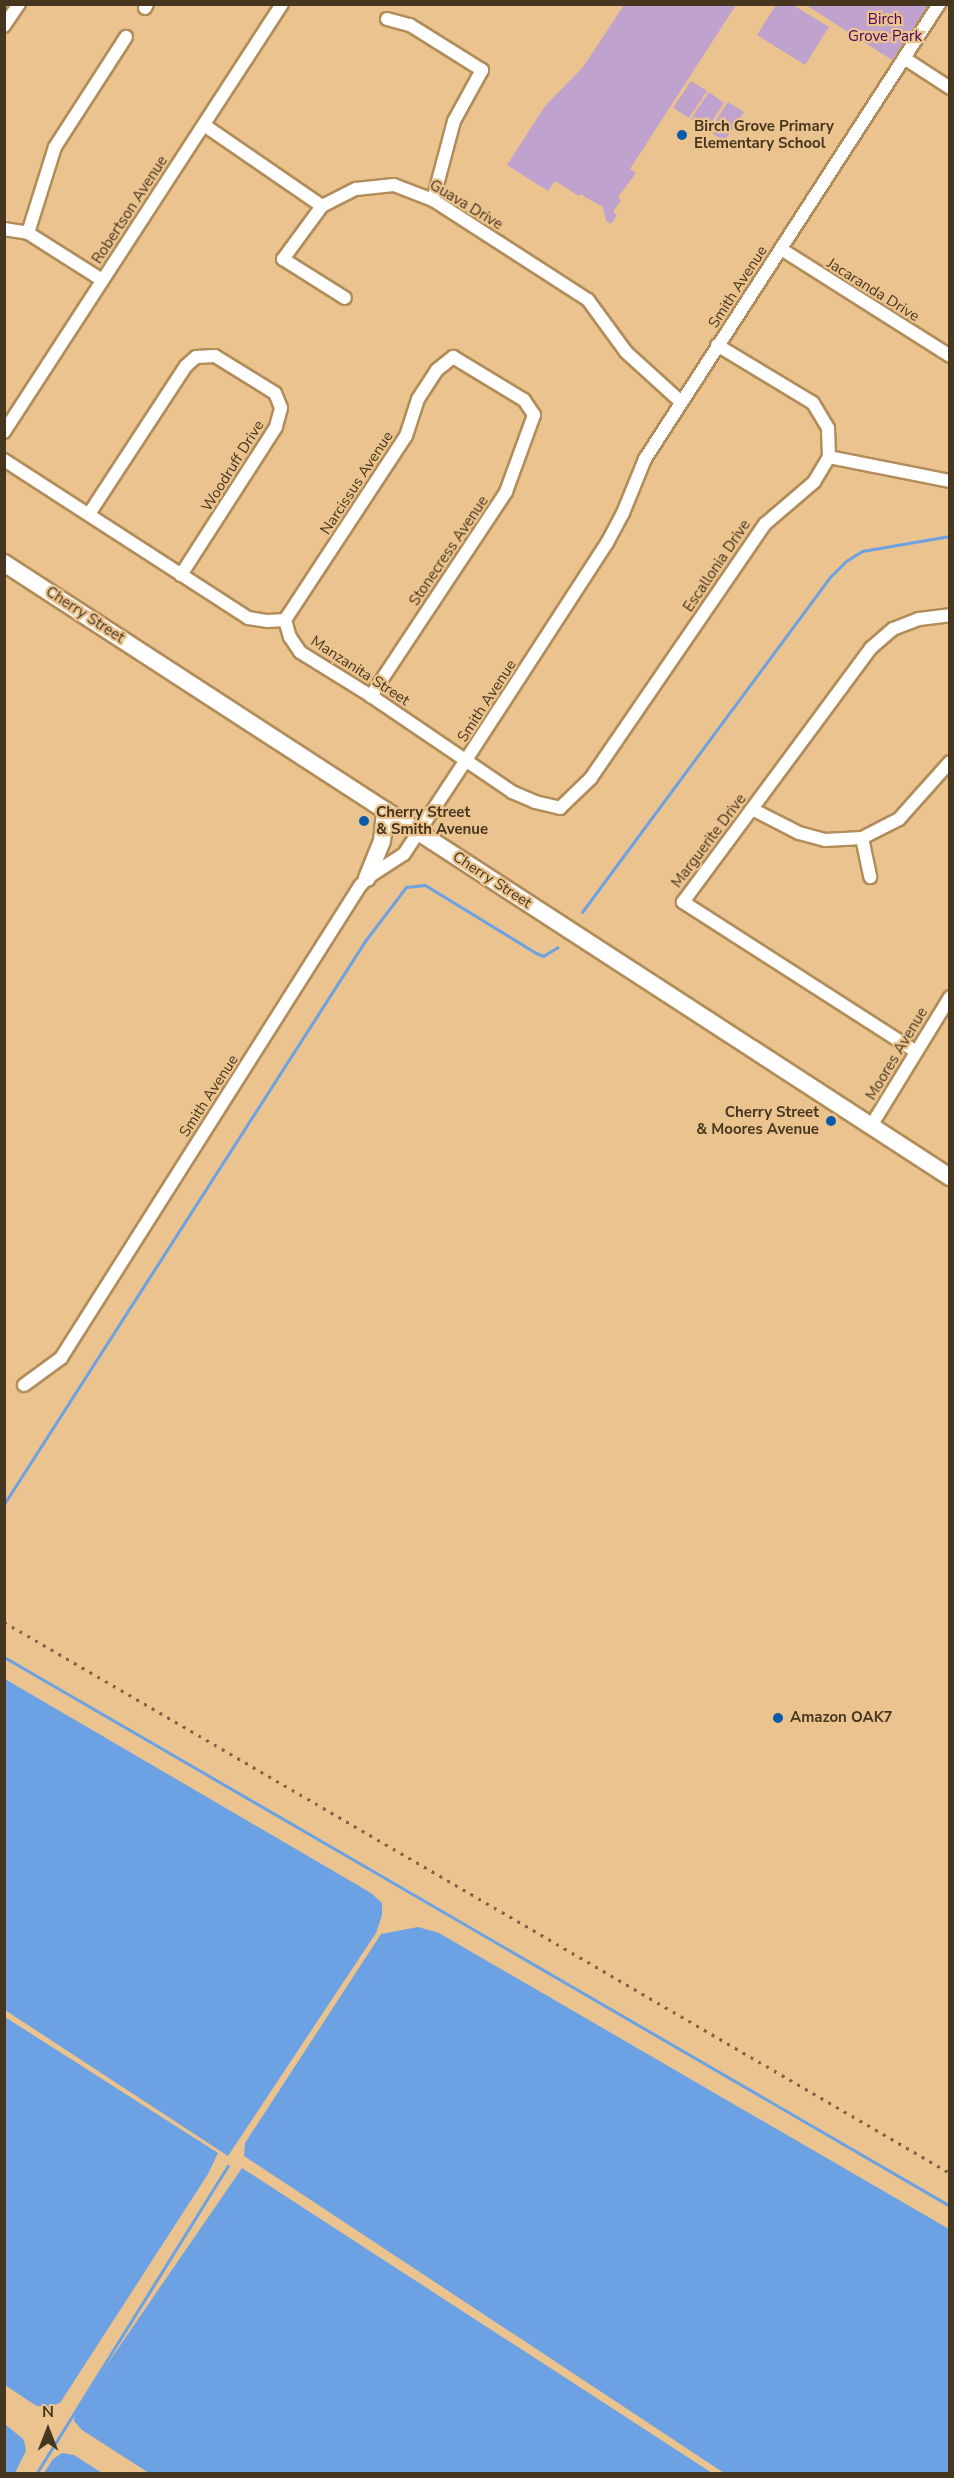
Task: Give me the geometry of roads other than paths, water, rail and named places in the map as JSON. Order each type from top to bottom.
[{"type":"street","points":[[4,26],[19,4]]},
{"type":"street","name":"Robertson Avenue","points":[[4,432],[282,4]]},
{"type":"street","name":"Smith Avenue","points":[[24,1385],[61,1358],[367,878],[404,854],[607,543],[623,513],[645,459],[939,4]]},
{"type":"street","points":[[387,19],[410,25],[482,70],[454,121],[433,200]]},
{"type":"street","points":[[28,233],[56,147],[126,37]]},
{"type":"street","points":[[904,58],[950,88]]},
{"type":"street","points":[[204,124],[322,206],[283,258],[345,298]]},
{"type":"street","name":"Guava Drive","points":[[322,206],[356,189],[394,185],[433,200],[588,300],[626,352],[681,402]]},
{"type":"street","points":[[4,229],[28,233],[102,280]]},
{"type":"street","name":"Jacaranda Drive","points":[[781,249],[950,356]]},
{"type":"street","points":[[717,345],[813,403],[828,428],[829,457],[950,481]]},
{"type":"street","name":"Woodruff Drive","points":[[89,514],[186,366],[196,357],[214,356],[275,393],[281,408],[276,428],[181,575]]},
{"type":"street","name":"Narcissus Avenue","points":[[285,620],[406,436],[418,399],[437,370],[453,357],[524,400],[534,415]]},
{"type":"street","name":"Stonecress Avenue","points":[[371,696],[506,492],[534,415]]},
{"type":"street","name":"Escallonia Drive","points":[[560,808],[591,778],[765,524],[814,482],[829,457]]},
{"type":"street","points":[[4,460],[248,618],[268,621],[285,620]]},
{"type":"street","name":"Cherry Street","points":[[4,563],[950,1177]]},
{"type":"street","name":"Marguerite Drive","points":[[915,1051],[683,902],[871,648],[893,629],[919,619],[950,615]]},
{"type":"street","name":"Manzanita Street","points":[[285,620],[290,638],[300,652],[371,696],[512,792],[536,802],[560,808]]},
{"type":"street","points":[[752,809],[799,833],[825,840],[862,838],[899,819],[950,762]]},
{"type":"street","points":[[367,878],[382,841],[385,810]]},
{"type":"street","points":[[862,838],[870,877]]},
{"type":"street","name":"Moores Avenue","points":[[871,1126],[950,997]]},
{"type":"water","points":[[5,1679],[371,1893],[382,1903],[382,1915],[376,1933],[228,2156],[5,2010]]},
{"type":"water","points":[[418,1927],[439,1933],[949,2229],[949,2473],[724,2473],[244,2156],[245,2143],[381,1934]]},
{"type":"water","points":[[5,2017],[218,2153],[208,2174],[60,2403],[46,2408],[35,2405],[5,2385]]},
{"type":"water","points":[[242,2168],[712,2473],[149,2473],[82,2430],[74,2421],[75,2411]]},
{"type":"water","points":[[5,2424],[24,2440],[26,2451],[15,2473],[5,2473]]},
{"type":"water","points":[[62,2453],[74,2455],[102,2473],[44,2473],[53,2459]]},
{"type":"waterway","points":[[582,912],[830,577],[846,561],[862,551],[950,536]]},
{"type":"waterway","points":[[4,1504],[365,941],[406,887],[425,885],[543,956],[558,947]]},
{"type":"waterway","points":[[4,1657],[950,2206]]},
{"type":"waterway","points":[[36,2474],[228,2166]]},
{"type":"railway","points":[[4,1622],[950,2173]]},
{"type":"place","name":"Birch Grove Primary Elementary School","points":[[682,135]]},
{"type":"place","name":"Cherry Street & Smith Avenue","points":[[364,821]]},
{"type":"place","name":"Cherry Street & Moores Avenue","points":[[831,1121]]},
{"type":"place","name":"Amazon OAK7","points":[[778,1718]]},
{"type":"park label","name":"Birch Grove Park","points":[[885,28]]}]
